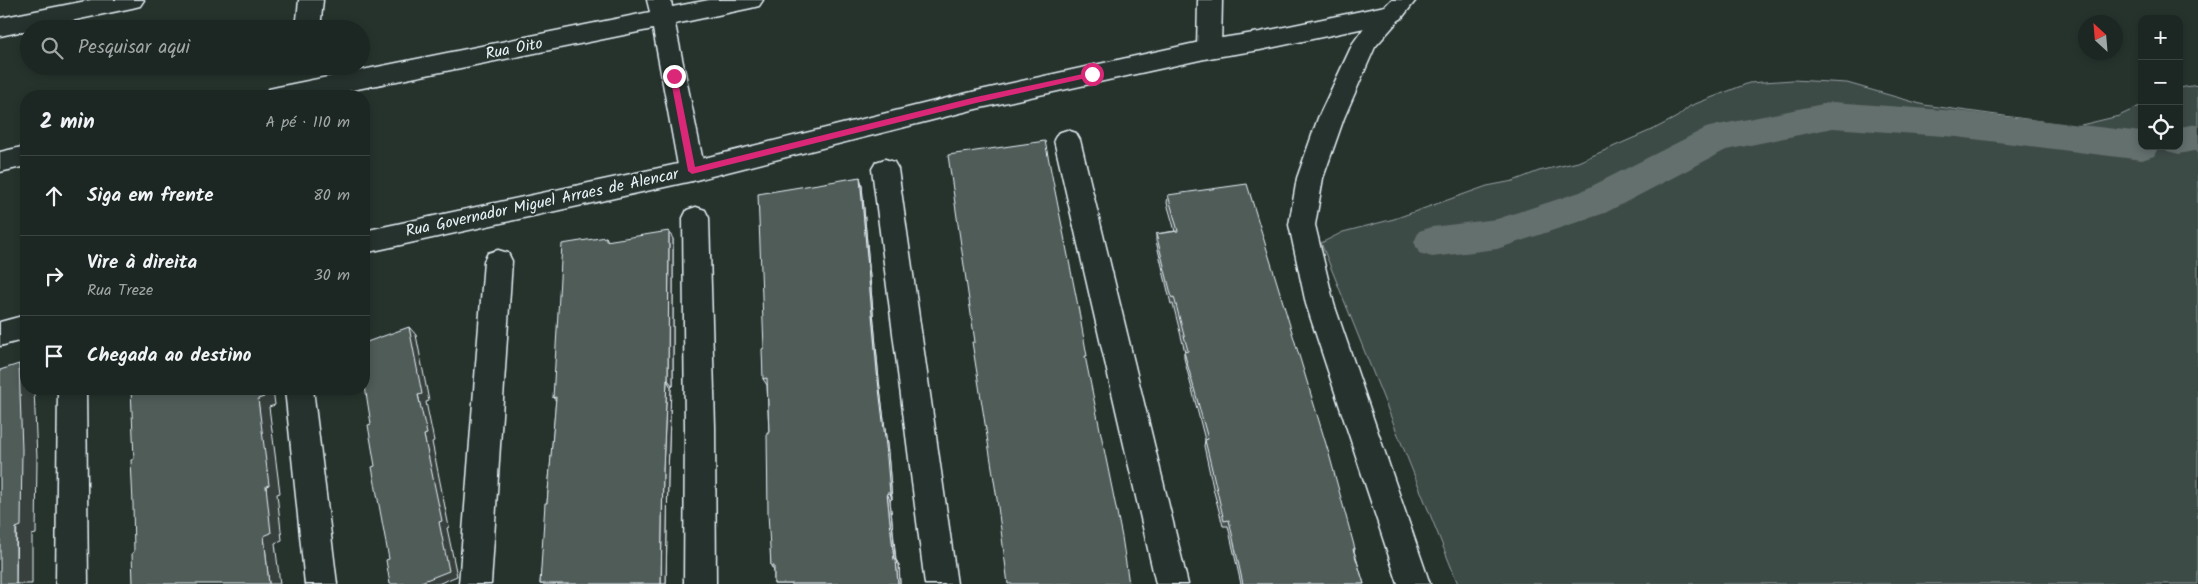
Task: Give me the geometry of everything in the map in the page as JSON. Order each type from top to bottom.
[{"type":"street","points":[[34,20],[132,0]]},
{"type":"street","points":[[309,20],[311,0]]},
{"type":"street","name":"Rua Oito","points":[[318,90],[661,10],[751,0]]},
{"type":"street","points":[[1209,49],[1210,0]]},
{"type":"street","points":[[1399,6],[1376,28],[1365,43],[1331,118],[1310,178],[1302,224],[1320,304],[1414,584]]},
{"type":"street","name":"Rua Governador Miguel Arraes de Alencar","points":[[370,241],[692,171],[976,100],[1209,49],[1260,40],[1399,6]]},
{"type":"street","points":[[661,10],[692,171]]},
{"type":"street","points":[[0,27],[20,23]]},
{"type":"street","points":[[301,90],[303,75]]},
{"type":"street","points":[[1067,140],[1172,584]]},
{"type":"street","points":[[0,162],[20,157]]},
{"type":"street","points":[[885,169],[941,584]]},
{"type":"street","points":[[696,218],[700,426],[700,584]]},
{"type":"street","points":[[475,584],[498,261]]},
{"type":"street","points":[[0,334],[20,329]]},
{"type":"street","points":[[72,395],[72,584]]},
{"type":"street","points":[[300,395],[320,584]]},
{"type":"shaded area","points":[[1793,80],[1847,83],[1924,105],[2077,126],[2119,116],[2138,107],[2138,150],[2183,150],[2183,87],[2198,85],[2198,584],[1458,584],[1321,243],[1343,232],[1394,219],[1487,186],[1513,181],[1539,171],[1578,162],[1654,129],[1677,117],[1690,106],[1749,83]]},
{"type":"building","points":[[1045,141],[1077,301],[1087,356],[1085,356],[1122,537],[1129,584],[1008,584],[997,499],[972,342],[975,342],[948,155]]},
{"type":"building","points":[[860,177],[877,372],[886,446],[890,493],[887,493],[898,584],[774,584],[774,566],[771,566],[768,513],[767,433],[769,433],[767,378],[763,379],[762,349],[764,348],[758,194]]},
{"type":"building","points":[[1247,184],[1329,454],[1355,549],[1353,549],[1364,584],[1243,584],[1229,520],[1224,521],[1205,440],[1208,439],[1184,352],[1188,351],[1156,234],[1178,231],[1168,195]]},
{"type":"building","points":[[669,231],[668,380],[663,469],[661,584],[540,584],[545,503],[547,503],[556,397],[553,398],[562,244],[606,237],[606,241]]},
{"type":"building","points":[[409,327],[422,394],[418,395],[427,434],[424,435],[442,521],[439,522],[449,571],[416,584],[390,584],[386,560],[389,559],[372,467],[375,466],[368,425],[371,424],[366,395],[370,395],[370,341]]},
{"type":"building","points":[[19,364],[22,450],[21,526],[16,528],[16,584],[0,584],[0,370]]},
{"type":"building","points":[[131,395],[264,395],[264,397],[258,399],[269,485],[266,486],[271,533],[264,536],[269,584],[133,584],[132,553],[134,552],[131,460],[134,459]]},
{"type":"waterway","points":[[1432,242],[1497,234],[1592,203],[1718,138],[1833,115],[1957,124],[2138,146]]},
{"type":"waterway","points":[[2183,140],[2198,137]]},
{"type":"route","points":[[674,76],[692,171],[976,100],[1092,74]]}]
